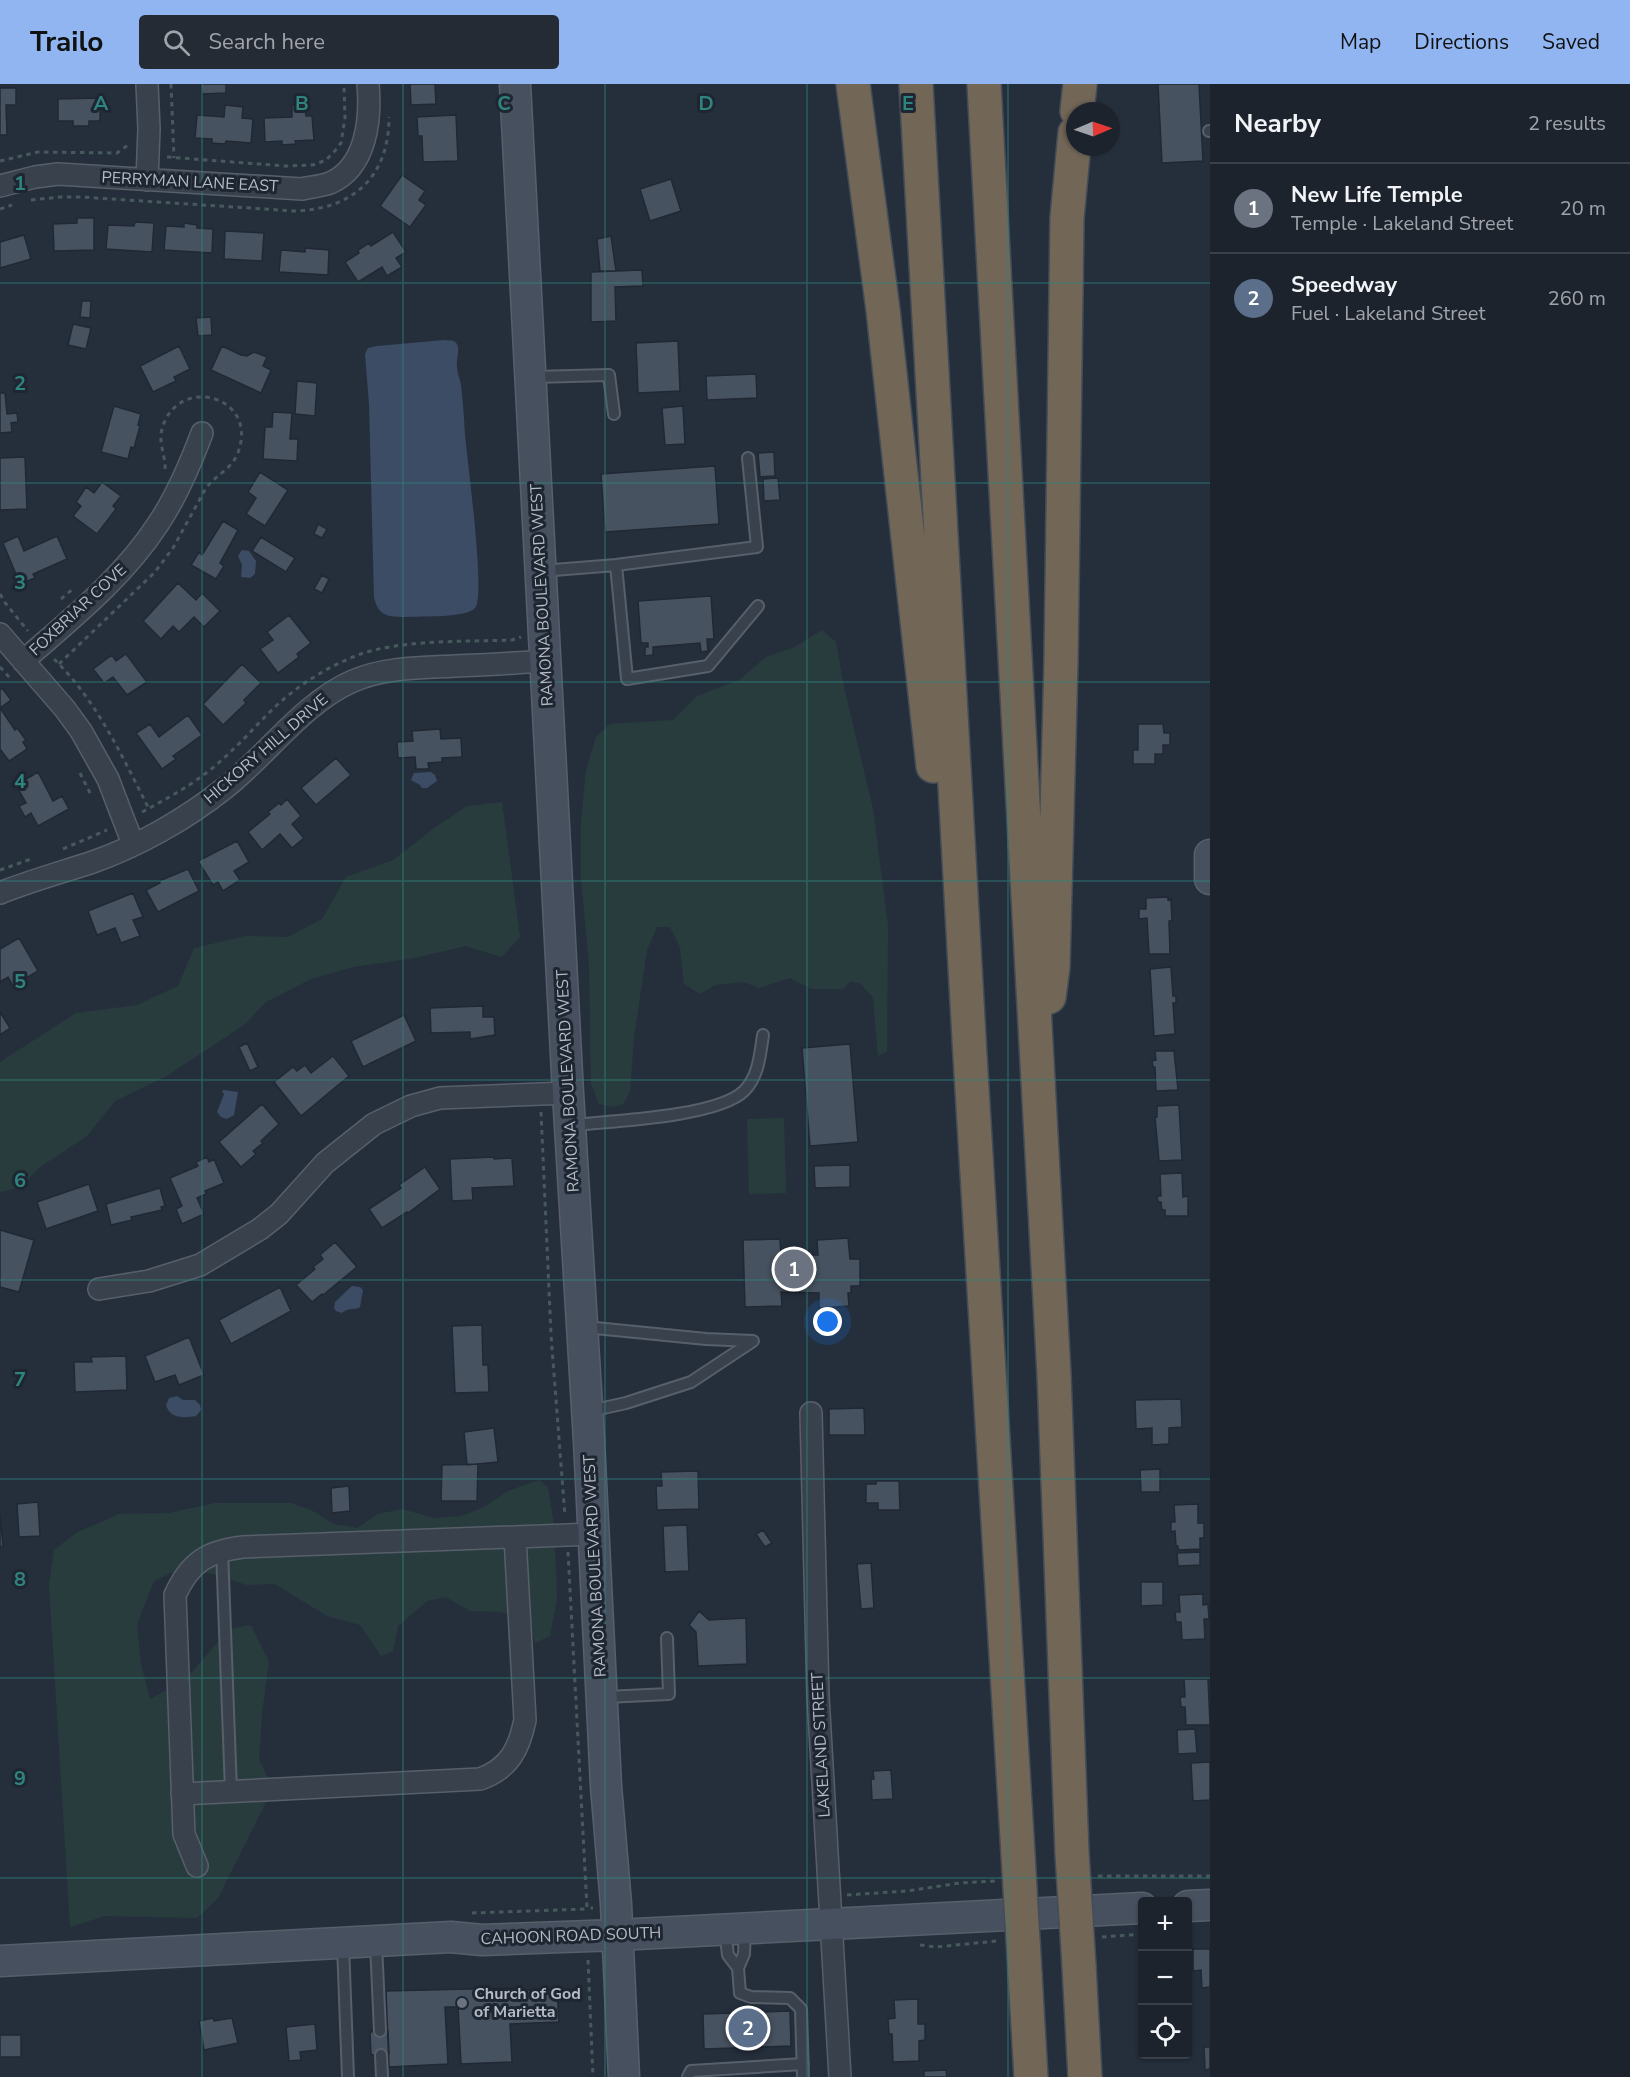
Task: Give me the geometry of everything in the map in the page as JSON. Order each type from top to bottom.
[{"type":"highway","points":[[853,84],[883,310],[922,678],[970,1056]]},
{"type":"highway","points":[[916,84],[1012,1867],[1025,1974],[1031,2077]]},
{"type":"highway","points":[[984,84],[1054,1375],[1072,1853],[1085,2077]]},
{"type":"highway","points":[[1078,102],[1080,84]]},
{"type":"highway","points":[[1037,1079],[1053,967],[1061,649],[1067,218],[1073,156]]},
{"type":"street","points":[[147,84],[149,129],[147,180]]},
{"type":"street","name":"PERRYMAN LANE EAST","points":[[0,186],[58,174],[302,189],[330,183],[346,171],[366,136],[370,117],[368,84]]},
{"type":"street","name":"RAMONA BOULEVARD WEST","points":[[515,84],[546,661],[555,1094],[570,1125],[587,1411],[580,1535],[602,1697],[606,1786],[602,1922],[624,2077]]},
{"type":"street","name":"FOXBRIAR COVE","points":[[23,661],[90,602],[131,560],[158,525],[169,506],[189,468],[202,433]]},
{"type":"street","points":[[0,634],[65,709],[92,748],[108,779],[133,844]]},
{"type":"street","name":"HICKORY HILL DRIVE","points":[[0,894],[35,879],[92,862],[133,844],[196,808],[225,788],[325,697],[351,681],[398,669],[546,661]]},
{"type":"street","points":[[1210,855],[1210,879]]},
{"type":"street","points":[[99,1288],[149,1281],[200,1265],[279,1214],[325,1163],[374,1124],[394,1113],[440,1098],[555,1094]]},
{"type":"street","name":"LAKELAND STREET","points":[[811,1413],[818,1696],[840,2077]]},
{"type":"street","points":[[197,1866],[184,1834],[175,1595],[183,1577],[198,1562],[222,1550],[243,1547],[580,1535]]},
{"type":"street","points":[[182,1794],[480,1779],[500,1769],[514,1755],[522,1737],[525,1720],[515,1537]]},
{"type":"street","points":[[1192,1906],[1210,1905]]},
{"type":"street","name":"CAHOON ROAD SOUTH","points":[[0,1961],[451,1937],[482,1940],[602,1922],[735,1929],[1138,1908]]},
{"type":"lane","points":[[530,377],[609,375],[614,414]]},
{"type":"lane","points":[[541,571],[757,547],[748,458]]},
{"type":"lane","points":[[615,564],[627,679],[708,666],[758,606]]},
{"type":"lane","points":[[570,1125],[676,1114],[721,1104],[744,1090],[759,1066],[763,1035]]},
{"type":"lane","points":[[582,1326],[706,1339],[753,1341],[691,1382],[626,1403],[587,1411]]},
{"type":"lane","points":[[222,1550],[231,1791]]},
{"type":"lane","points":[[602,1697],[669,1694],[667,1638]]},
{"type":"lane","points":[[735,1929],[744,1954],[738,1968],[740,1993],[751,1997],[790,1998],[801,2009],[803,2077]]},
{"type":"lane","points":[[735,1929],[728,1955],[738,1968]]},
{"type":"lane","points":[[376,1941],[380,2031]]},
{"type":"lane","points":[[343,1942],[348,2077]]},
{"type":"lane","points":[[381,2055],[382,2077]]},
{"type":"lane","points":[[688,2077],[691,2071],[803,2064]]},
{"type":"path","points":[[171,84],[174,158]]},
{"type":"path","points":[[148,156],[294,166],[313,165],[334,152],[341,143],[345,118],[344,84]]},
{"type":"path","points":[[0,594],[28,631]]},
{"type":"path","points":[[0,667],[12,680]]},
{"type":"path","points":[[79,770],[93,799]]},
{"type":"path","points":[[555,1094],[540,1102],[551,1335],[580,1535],[602,1922],[593,2077]]},
{"type":"path","points":[[829,1894],[856,1895],[907,1891],[960,1883],[1012,1867]]},
{"type":"path","points":[[1098,1875],[1210,1876]]},
{"type":"path","points":[[1100,1937],[1138,1934]]},
{"type":"path","points":[[914,1944],[936,1947],[1008,1941]]},
{"type":"green space","points":[[822,630],[836,642],[844,687],[873,809],[888,926],[887,1052],[878,1056],[873,998],[861,984],[850,981],[843,989],[811,989],[790,978],[759,988],[744,982],[715,985],[700,994],[684,984],[680,947],[670,927],[657,927],[647,950],[634,1037],[630,1092],[623,1104],[614,1107],[599,1104],[591,1084],[589,964],[581,878],[581,821],[586,771],[596,737],[610,724],[673,720],[697,696],[739,680],[766,657],[795,647]]},
{"type":"green space","points":[[502,802],[520,937],[502,957],[465,946],[415,958],[353,967],[311,979],[266,1002],[244,1025],[165,1077],[115,1101],[87,1136],[40,1167],[19,1188],[0,1192],[0,1062],[76,1013],[137,1005],[178,986],[194,948],[246,936],[288,937],[322,919],[346,877],[393,860],[467,806]]},
{"type":"green space","points":[[784,1118],[786,1193],[749,1194],[747,1119]]},
{"type":"green space","points":[[539,1480],[548,1487],[554,1525],[557,1598],[550,1636],[535,1643],[530,1621],[501,1612],[470,1611],[446,1597],[427,1601],[398,1626],[393,1651],[381,1656],[360,1625],[327,1616],[275,1584],[247,1585],[209,1573],[173,1572],[154,1581],[137,1624],[141,1664],[150,1699],[171,1688],[192,1672],[229,1629],[251,1625],[269,1662],[259,1760],[273,1788],[218,1898],[197,1918],[105,1916],[70,1927],[49,1584],[54,1550],[76,1533],[119,1514],[169,1513],[215,1503],[291,1503],[311,1510],[334,1524],[357,1528],[378,1514],[402,1509],[434,1518],[462,1516],[484,1507],[508,1491]]},
{"type":"water","points":[[454,341],[458,347],[457,369],[462,391],[472,497],[478,598],[475,608],[454,615],[390,616],[378,609],[374,597],[369,404],[365,354],[368,348],[377,346]]},
{"type":"water","points":[[242,550],[249,551],[256,561],[255,574],[250,578],[241,577],[242,565],[238,556]]},
{"type":"water","points":[[431,772],[437,781],[427,788],[422,788],[411,780],[414,773]]},
{"type":"water","points":[[224,1090],[238,1092],[234,1115],[227,1119],[221,1117],[217,1112]]},
{"type":"water","points":[[352,1286],[363,1290],[360,1307],[342,1313],[336,1311],[335,1302]]},
{"type":"water","points":[[177,1396],[183,1400],[195,1400],[201,1410],[196,1416],[174,1415],[166,1405],[169,1398]]},
{"type":"building","points":[[201,84],[226,84],[226,93],[202,94]]},
{"type":"building","points":[[410,84],[435,84],[436,104],[411,105]]},
{"type":"building","points":[[1158,84],[1199,84],[1203,161],[1162,163]]},
{"type":"building","points":[[0,88],[16,88],[16,105],[6,105],[7,135],[0,135]]},
{"type":"building","points":[[100,98],[100,121],[89,121],[89,126],[73,126],[73,121],[58,121],[58,99]]},
{"type":"building","points":[[225,105],[243,107],[242,118],[253,119],[251,143],[226,141],[225,144],[212,143],[212,139],[195,138],[197,115],[224,117]]},
{"type":"building","points":[[292,105],[305,105],[306,116],[312,116],[314,140],[295,141],[296,144],[282,145],[282,141],[265,142],[264,118],[292,117]]},
{"type":"building","points":[[456,115],[458,161],[423,162],[422,136],[418,136],[417,117]]},
{"type":"building","points":[[402,175],[425,191],[419,200],[426,205],[410,227],[380,206]]},
{"type":"building","points":[[671,179],[681,211],[650,221],[640,189]]},
{"type":"building","points":[[77,218],[94,218],[94,250],[54,251],[53,224],[77,223]]},
{"type":"building","points":[[135,222],[154,223],[152,252],[106,249],[108,225],[134,226]]},
{"type":"building","points":[[184,223],[197,225],[197,228],[213,229],[212,253],[164,250],[166,226],[184,227]]},
{"type":"building","points":[[225,231],[264,233],[262,261],[224,259]]},
{"type":"building","points":[[393,232],[406,252],[396,258],[402,267],[387,276],[382,267],[358,282],[345,262],[369,243],[371,246]]},
{"type":"building","points":[[24,235],[31,259],[0,268],[0,242]]},
{"type":"building","points":[[611,236],[616,271],[600,271],[597,239]]},
{"type":"building","points":[[305,248],[329,250],[328,275],[279,272],[281,250],[305,252]]},
{"type":"building","points":[[642,270],[643,286],[615,287],[616,321],[591,322],[591,272]]},
{"type":"building","points":[[82,301],[91,301],[90,318],[80,317]]},
{"type":"building","points":[[211,317],[212,335],[198,336],[196,318]]},
{"type":"building","points":[[73,324],[91,328],[86,349],[68,345]]},
{"type":"building","points":[[678,341],[680,391],[638,393],[636,343]]},
{"type":"building","points":[[179,346],[190,369],[174,377],[176,381],[153,392],[140,366]]},
{"type":"building","points":[[222,346],[241,355],[247,356],[254,352],[267,357],[263,366],[271,370],[261,393],[211,370]]},
{"type":"building","points":[[756,374],[757,398],[707,400],[706,376]]},
{"type":"building","points":[[297,381],[317,383],[315,416],[295,414]]},
{"type":"building","points":[[0,393],[5,393],[7,414],[17,413],[18,422],[11,423],[12,432],[0,433]]},
{"type":"building","points":[[114,406],[141,414],[134,448],[131,447],[128,459],[101,452]]},
{"type":"building","points":[[683,406],[685,444],[665,445],[662,408]]},
{"type":"building","points":[[273,412],[292,413],[290,439],[298,439],[297,461],[263,459],[265,427],[272,427]]},
{"type":"building","points":[[774,452],[775,476],[760,477],[758,453]]},
{"type":"building","points":[[25,457],[27,509],[0,510],[0,458]]},
{"type":"building","points":[[715,466],[719,524],[605,532],[601,474]]},
{"type":"building","points":[[260,472],[288,490],[265,526],[246,514],[256,498],[248,492]]},
{"type":"building","points":[[778,478],[780,500],[764,501],[763,479]]},
{"type":"building","points":[[102,482],[121,496],[113,506],[116,509],[97,534],[73,516],[81,506],[76,502],[86,487],[94,493]]},
{"type":"building","points":[[223,521],[238,530],[220,563],[224,566],[216,579],[191,565],[199,552],[202,555]]},
{"type":"building","points":[[318,524],[327,529],[322,538],[314,534]]},
{"type":"building","points":[[18,536],[24,551],[57,536],[67,559],[33,574],[35,578],[20,584],[3,543]]},
{"type":"building","points":[[261,537],[295,558],[286,572],[252,551]]},
{"type":"building","points":[[322,575],[329,579],[322,593],[314,589]]},
{"type":"building","points":[[178,583],[196,600],[202,593],[220,611],[204,627],[194,617],[179,632],[173,626],[161,639],[143,621]]},
{"type":"building","points":[[711,596],[714,639],[707,639],[708,651],[701,652],[700,643],[653,647],[653,655],[645,656],[645,647],[648,647],[648,643],[641,643],[638,601]]},
{"type":"building","points":[[289,615],[311,643],[297,654],[299,657],[278,673],[260,649],[273,640],[267,632]]},
{"type":"building","points":[[126,654],[147,682],[127,695],[113,677],[104,683],[93,669],[112,655],[116,661]]},
{"type":"building","points":[[242,664],[261,683],[244,700],[246,703],[223,725],[203,704]]},
{"type":"building","points":[[2,688],[11,700],[0,708],[0,690]]},
{"type":"building","points":[[0,708],[15,730],[17,728],[26,740],[23,742],[27,749],[9,761],[0,749]]},
{"type":"building","points":[[188,715],[202,735],[173,756],[176,759],[162,769],[136,733],[150,724],[159,737]]},
{"type":"building","points":[[1138,724],[1163,724],[1164,733],[1170,733],[1170,745],[1163,745],[1163,754],[1155,754],[1155,764],[1133,764],[1133,750],[1138,750]]},
{"type":"building","points":[[440,729],[441,739],[461,738],[462,757],[442,758],[442,762],[428,763],[429,769],[416,769],[415,757],[398,758],[397,742],[413,741],[412,731]]},
{"type":"building","points":[[336,758],[351,775],[316,805],[301,788]]},
{"type":"building","points":[[38,772],[53,801],[62,796],[69,809],[38,826],[31,813],[25,817],[19,806],[26,803],[16,785]]},
{"type":"building","points":[[287,799],[301,816],[292,824],[304,838],[292,848],[280,834],[262,850],[248,832],[270,814],[268,812]]},
{"type":"building","points":[[237,841],[249,862],[234,871],[240,880],[223,891],[218,882],[213,885],[198,861]]},
{"type":"building","points":[[188,869],[199,891],[158,912],[146,890],[160,883],[159,881]]},
{"type":"building","points":[[133,893],[143,917],[133,920],[140,936],[121,943],[115,928],[97,935],[88,911]]},
{"type":"building","points":[[1168,897],[1168,900],[1171,899],[1172,921],[1169,921],[1170,954],[1149,954],[1147,918],[1139,919],[1139,909],[1146,909],[1146,898]]},
{"type":"building","points":[[19,938],[38,971],[13,986],[8,977],[0,982],[0,949]]},
{"type":"building","points":[[1171,967],[1173,996],[1176,996],[1176,1003],[1173,1003],[1175,1034],[1154,1036],[1150,969]]},
{"type":"building","points":[[483,1006],[483,1017],[494,1017],[495,1035],[470,1039],[470,1032],[431,1033],[430,1008]]},
{"type":"building","points":[[0,1012],[10,1028],[0,1035]]},
{"type":"building","points":[[404,1015],[416,1041],[363,1067],[351,1041]]},
{"type":"building","points":[[247,1043],[258,1067],[250,1071],[239,1047]]},
{"type":"building","points":[[850,1044],[858,1142],[810,1146],[802,1048]]},
{"type":"building","points":[[1155,1051],[1174,1051],[1178,1090],[1156,1091],[1155,1067],[1152,1061],[1156,1060]]},
{"type":"building","points":[[333,1056],[349,1076],[301,1116],[274,1082],[293,1067],[297,1071],[305,1065],[311,1073]]},
{"type":"building","points":[[262,1104],[279,1124],[253,1151],[256,1154],[241,1167],[219,1142]]},
{"type":"building","points":[[1179,1105],[1182,1160],[1159,1161],[1155,1117],[1157,1117],[1157,1106]]},
{"type":"building","points":[[207,1157],[209,1162],[214,1159],[224,1183],[205,1191],[206,1194],[197,1198],[204,1214],[182,1224],[176,1209],[182,1206],[170,1178],[198,1166],[196,1162]]},
{"type":"building","points":[[494,1157],[494,1159],[512,1158],[514,1186],[472,1188],[473,1200],[452,1201],[450,1159]]},
{"type":"building","points":[[850,1165],[850,1187],[815,1188],[814,1166]]},
{"type":"building","points":[[425,1167],[440,1189],[408,1213],[382,1228],[369,1209],[401,1188],[399,1185]]},
{"type":"building","points":[[1182,1173],[1183,1197],[1188,1196],[1188,1216],[1165,1216],[1165,1210],[1162,1210],[1157,1196],[1161,1196],[1160,1174]]},
{"type":"building","points":[[89,1184],[98,1211],[46,1229],[37,1202]]},
{"type":"building","points":[[160,1188],[165,1206],[161,1207],[162,1210],[131,1217],[132,1220],[111,1225],[106,1204]]},
{"type":"building","points":[[0,1230],[34,1240],[19,1292],[0,1287]]},
{"type":"building","points":[[848,1238],[850,1259],[860,1259],[860,1286],[851,1286],[851,1293],[848,1293],[849,1306],[819,1308],[819,1293],[781,1292],[782,1306],[745,1307],[743,1240],[780,1239],[781,1255],[818,1255],[817,1240]]},
{"type":"building","points":[[335,1242],[357,1267],[312,1302],[296,1285],[315,1269],[313,1267],[323,1259],[320,1255]]},
{"type":"building","points":[[280,1287],[291,1311],[231,1344],[219,1320]]},
{"type":"building","points":[[482,1325],[483,1365],[488,1365],[489,1392],[455,1393],[452,1326]]},
{"type":"building","points":[[189,1337],[204,1375],[179,1385],[175,1375],[155,1382],[145,1356]]},
{"type":"building","points":[[126,1356],[127,1390],[75,1392],[74,1362],[92,1362],[91,1357]]},
{"type":"building","points":[[1181,1399],[1182,1427],[1169,1428],[1169,1444],[1152,1445],[1152,1428],[1136,1429],[1135,1400]]},
{"type":"building","points":[[864,1408],[865,1435],[829,1435],[829,1409]]},
{"type":"building","points":[[494,1428],[498,1462],[467,1465],[464,1432]]},
{"type":"building","points":[[478,1464],[477,1501],[441,1501],[442,1465]]},
{"type":"building","points":[[1160,1469],[1160,1492],[1141,1492],[1140,1470]]},
{"type":"building","points":[[698,1471],[699,1509],[657,1510],[656,1486],[662,1486],[661,1472]]},
{"type":"building","points":[[876,1481],[899,1481],[900,1510],[878,1510],[878,1503],[866,1503],[866,1484],[876,1484]]},
{"type":"building","points":[[349,1486],[350,1511],[332,1513],[331,1488]]},
{"type":"building","points":[[38,1502],[40,1536],[19,1537],[17,1504]]},
{"type":"building","points":[[1198,1504],[1198,1523],[1204,1523],[1204,1538],[1200,1538],[1200,1549],[1178,1550],[1175,1531],[1171,1532],[1171,1522],[1175,1522],[1174,1505]]},
{"type":"building","points":[[0,1514],[3,1546],[0,1547]]},
{"type":"building","points":[[687,1525],[689,1571],[665,1572],[663,1526]]},
{"type":"building","points":[[763,1530],[772,1543],[765,1547],[756,1534]]},
{"type":"building","points":[[1200,1552],[1200,1565],[1178,1566],[1177,1553]]},
{"type":"building","points":[[871,1563],[874,1608],[861,1609],[857,1564]]},
{"type":"building","points":[[1141,1582],[1163,1582],[1163,1605],[1141,1606]]},
{"type":"building","points":[[1203,1594],[1203,1605],[1208,1604],[1209,1619],[1204,1619],[1205,1639],[1182,1640],[1181,1622],[1176,1622],[1175,1612],[1180,1612],[1179,1595]]},
{"type":"building","points":[[699,1611],[709,1620],[746,1618],[747,1664],[698,1666],[696,1632],[689,1625]]},
{"type":"building","points":[[1184,1679],[1208,1679],[1210,1725],[1186,1725],[1185,1707],[1181,1707],[1180,1697],[1185,1697]]},
{"type":"building","points":[[1195,1729],[1197,1753],[1178,1754],[1177,1730]]},
{"type":"building","points":[[1210,1762],[1210,1800],[1193,1801],[1191,1763]]},
{"type":"building","points":[[891,1770],[893,1799],[872,1800],[873,1771]]},
{"type":"building","points":[[1193,1949],[1210,1949],[1210,1987],[1202,1988],[1201,1970],[1193,1971]]},
{"type":"building","points":[[514,1988],[514,1991],[557,1989],[559,2022],[510,2024],[512,2062],[461,2064],[458,2007],[445,2007],[448,2064],[389,2067],[386,1991]]},
{"type":"building","points":[[918,1999],[918,2024],[925,2024],[925,2040],[919,2041],[919,2061],[893,2062],[892,2034],[889,2034],[888,2019],[895,2018],[894,2000]]},
{"type":"building","points":[[790,2011],[791,2046],[704,2049],[703,2014]]},
{"type":"building","points":[[213,2018],[214,2021],[232,2018],[238,2043],[204,2050],[199,2021]]},
{"type":"building","points":[[315,2024],[317,2050],[300,2052],[301,2060],[289,2061],[286,2027]]},
{"type":"building","points":[[388,2031],[389,2054],[371,2055],[370,2032]]},
{"type":"building","points":[[0,2035],[21,2035],[21,2057],[0,2057]]},
{"type":"building","points":[[1204,2047],[1210,2047],[1210,2069],[1205,2070]]},
{"type":"building","points":[[946,2070],[947,2077],[924,2077],[924,2071]]},
{"type":"place","name":"New Life Temple","points":[[794,1269]]},
{"type":"place","name":"Church of God of Marietta","points":[[462,2003]]},
{"type":"place","name":"Speedway","points":[[748,2028]]}]
